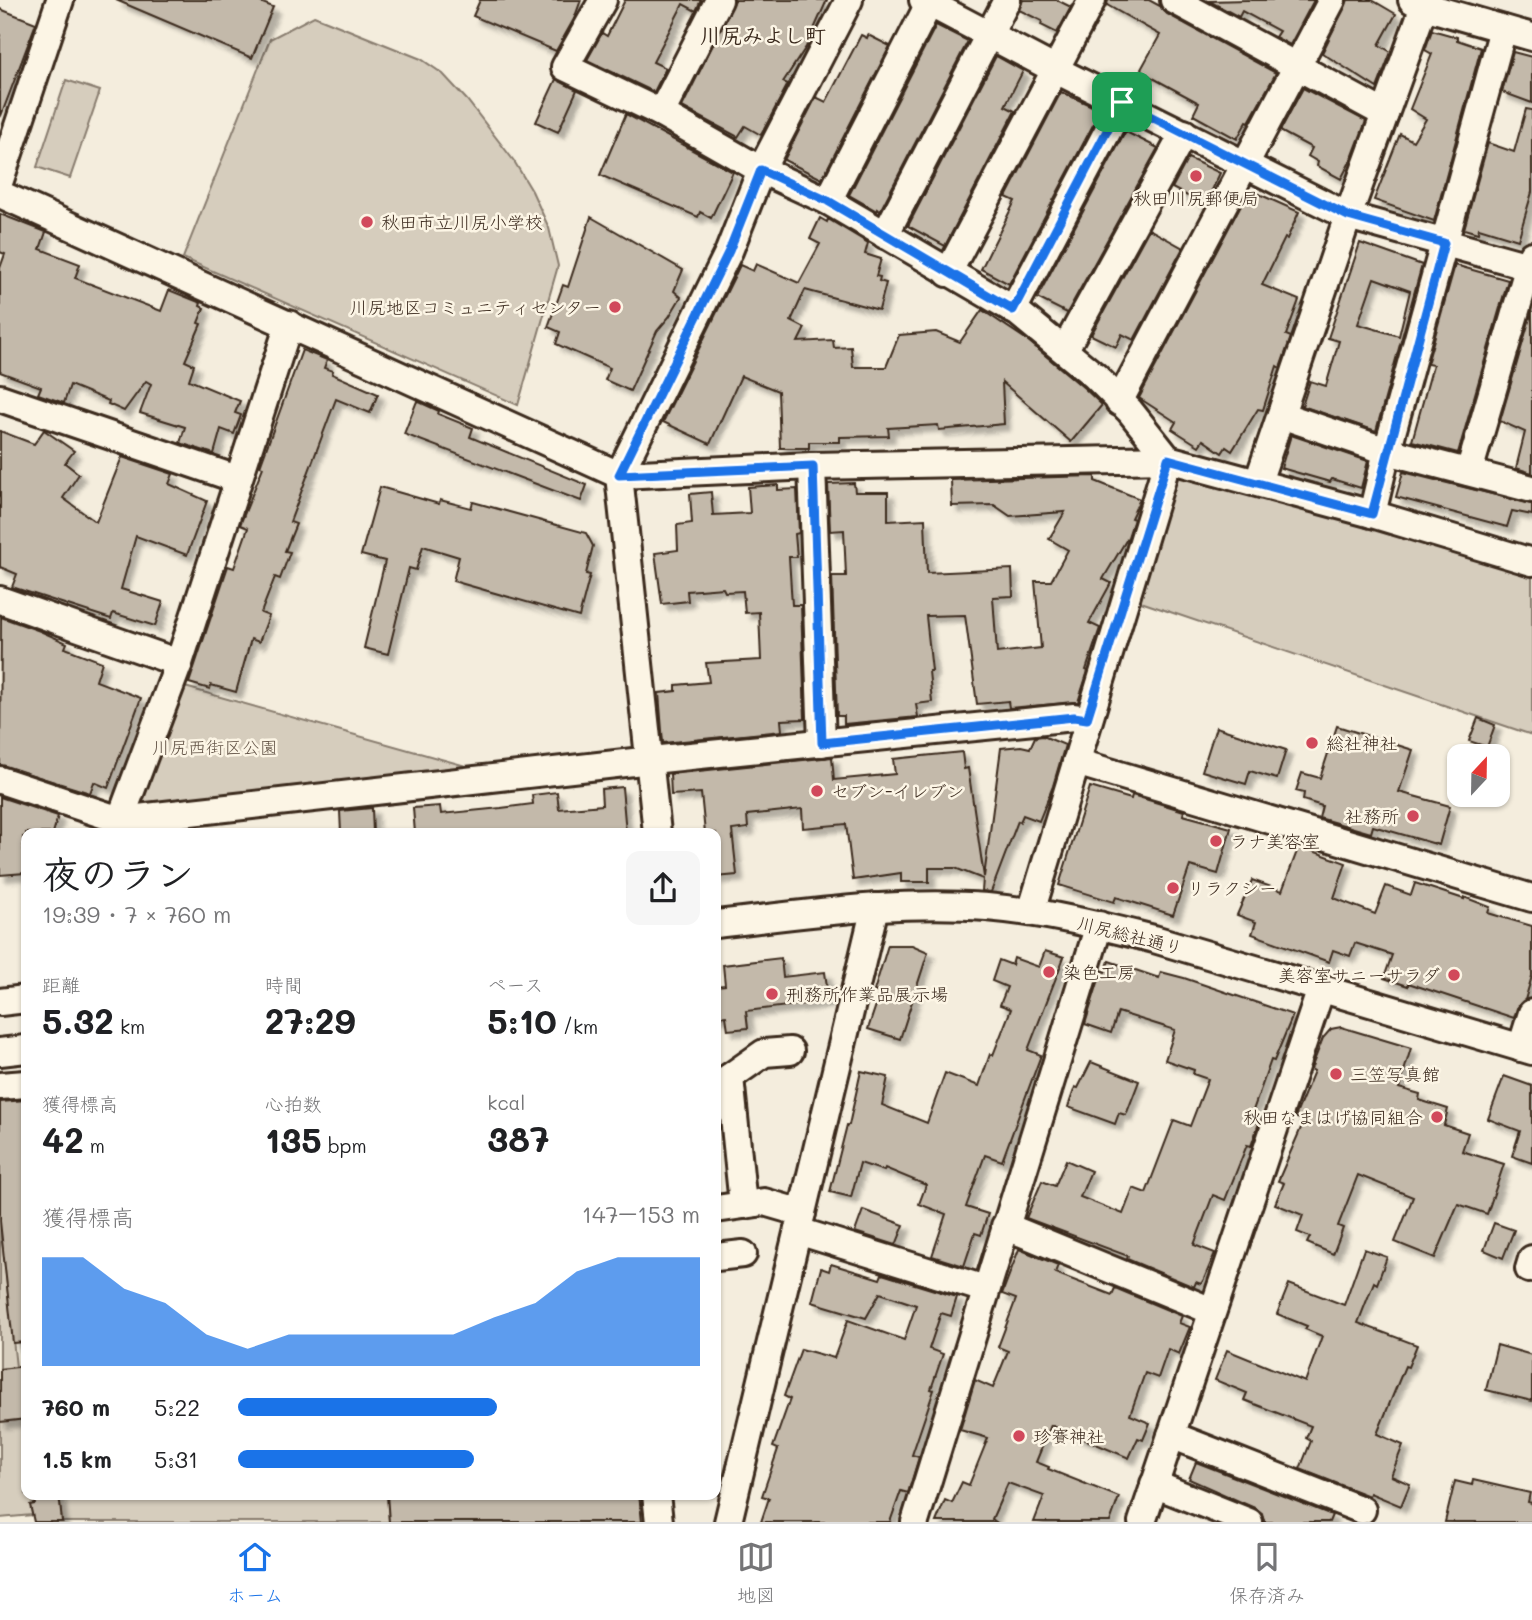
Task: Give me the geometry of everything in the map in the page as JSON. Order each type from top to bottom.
[{"type":"street","points":[[0,180],[8,122],[60,0]]},
{"type":"street","points":[[603,0],[565,66],[661,113],[761,170],[828,201],[1013,310],[1065,349],[1095,376],[1130,411],[1168,459]]},
{"type":"street","points":[[661,113],[719,0]]},
{"type":"street","points":[[657,828],[619,475],[729,251],[761,170],[849,0]]},
{"type":"street","points":[[885,235],[1007,0]]},
{"type":"street","points":[[948,273],[1092,0]]},
{"type":"street","points":[[1174,0],[1385,114]]},
{"type":"street","points":[[1119,402],[1332,0]]},
{"type":"street","points":[[828,201],[928,1],[1054,69],[1348,216],[1444,243],[1531,263],[1469,472]]},
{"type":"street","points":[[1258,482],[1422,2],[1532,37]]},
{"type":"street","points":[[1372,514],[1503,29]]},
{"type":"street","points":[[1013,310],[1122,102]]},
{"type":"street","points":[[1065,349],[1184,133]]},
{"type":"street","points":[[0,194],[619,475],[813,466],[1168,459],[1372,514],[1532,562]]},
{"type":"street","points":[[121,827],[179,663],[289,324]]},
{"type":"street","points":[[0,398],[237,479]]},
{"type":"street","points":[[1281,415],[1387,451],[1532,489]]},
{"type":"street","points":[[1031,912],[1087,719],[1168,459]]},
{"type":"street","points":[[813,466],[822,743]]},
{"type":"street","points":[[0,600],[179,663]]},
{"type":"street","points":[[0,780],[121,827],[651,760],[1074,717],[1087,719]]},
{"type":"street","points":[[1076,762],[1532,898]]},
{"type":"street","points":[[728,1522],[875,907]]},
{"type":"street","name":"川尻総社通り","points":[[721,922],[875,907],[984,907],[1031,912],[1099,925],[1527,1050]]},
{"type":"street","points":[[915,1522],[1099,925]]},
{"type":"street","points":[[1142,1522],[1321,989]]},
{"type":"street","points":[[0,1002],[21,1000]]},
{"type":"street","points":[[1527,1050],[1532,1013]]},
{"type":"street","points":[[0,1052],[21,1050]]},
{"type":"street","points":[[743,1205],[723,1082],[764,1053],[790,1051]]},
{"type":"street","points":[[0,1086],[21,1084]]},
{"type":"street","points":[[721,1208],[764,1202],[800,1222],[985,1289]]},
{"type":"street","points":[[1005,1226],[1212,1311]]},
{"type":"street","points":[[721,1256],[743,1254]]},
{"type":"street","points":[[1171,1435],[1362,1510]]},
{"type":"street","points":[[1154,1483],[1249,1522]]},
{"type":"street","points":[[657,1500],[659,1522]]},
{"type":"green space","points":[[314,16],[421,59],[443,74],[467,100],[514,161],[532,191],[549,228],[558,266],[518,405],[183,258],[270,39]]},
{"type":"green space","points":[[66,80],[100,91],[70,178],[37,167]]},
{"type":"green space","points":[[1181,473],[1532,574],[1532,735],[1135,600],[1170,480]]},
{"type":"green space","name":"川尻西街区公園","points":[[185,687],[487,772],[141,803]]},
{"type":"green space","points":[[0,1221],[16,1367],[0,1369]]},
{"type":"green space","points":[[13,1384],[21,1384],[21,1500],[50,1500],[50,1503],[31,1505],[32,1515],[0,1518],[0,1422],[17,1420]]},
{"type":"green space","points":[[60,1500],[387,1500],[389,1522],[62,1522]]},
{"type":"building","points":[[116,0],[255,0],[273,7],[252,58]]},
{"type":"building","points":[[480,0],[581,0],[556,51],[473,16]]},
{"type":"building","points":[[625,0],[701,0],[696,11],[683,4],[653,62],[666,68],[654,92],[587,60],[602,33],[607,36]]},
{"type":"building","points":[[735,0],[827,0],[806,47],[783,82],[788,84],[761,135],[745,126],[738,137],[682,107]]},
{"type":"building","points":[[1023,0],[1057,0],[1071,7],[1057,33],[1041,25],[1042,21],[1019,10]]},
{"type":"building","points":[[1108,0],[1149,0],[1167,14],[1276,73],[1237,139],[1193,115],[1199,103],[1140,71],[1160,35],[1107,5]]},
{"type":"building","points":[[1314,0],[1290,45],[1275,37],[1279,31],[1242,11],[1239,17],[1209,1]]},
{"type":"building","points":[[1348,0],[1372,0],[1396,14],[1379,45],[1391,52],[1377,88],[1322,53]]},
{"type":"building","points":[[0,9],[36,23],[1,116],[0,115]]},
{"type":"building","points":[[936,25],[968,41],[880,211],[877,211],[849,195]]},
{"type":"building","points":[[1432,30],[1481,48],[1434,221],[1374,200],[1400,134],[1413,141],[1426,119],[1410,109],[1432,54],[1425,50]]},
{"type":"building","points":[[861,35],[867,38],[868,35],[890,46],[822,179],[784,160],[816,97],[826,102]]},
{"type":"building","points":[[1513,52],[1532,57],[1532,103],[1502,92]]},
{"type":"building","points":[[996,56],[1023,71],[1005,106],[1015,111],[945,246],[908,226]]},
{"type":"building","points":[[556,79],[577,90],[558,132],[536,122]]},
{"type":"building","points":[[1303,88],[1366,121],[1341,179],[1317,166],[1318,162],[1308,156],[1312,148],[1280,131]]},
{"type":"building","points":[[1061,92],[1101,110],[1009,284],[981,269],[1015,201],[1006,197]]},
{"type":"building","points":[[1526,109],[1532,110],[1532,192],[1518,240],[1479,228],[1478,233],[1464,229],[1488,143],[1514,152]]},
{"type":"building","points":[[626,114],[733,172],[711,218],[700,212],[698,217],[600,175]]},
{"type":"building","points":[[1129,125],[1126,132],[1158,148],[1067,313],[1037,298]]},
{"type":"building","points":[[1188,158],[1220,173],[1205,205],[1172,188]]},
{"type":"building","points":[[1252,191],[1299,212],[1262,285],[1299,300],[1286,335],[1291,337],[1280,368],[1277,366],[1263,410],[1258,409],[1232,451],[1226,447],[1222,453],[1203,440],[1199,446],[1172,429],[1176,422],[1139,398],[1244,199],[1248,201]]},
{"type":"building","points":[[0,214],[46,232],[40,249],[80,264],[75,278],[161,311],[169,290],[201,303],[200,306],[204,308],[198,323],[201,324],[185,361],[194,365],[189,380],[240,401],[235,413],[241,415],[234,434],[221,429],[214,454],[180,443],[185,427],[140,413],[151,384],[146,381],[124,411],[108,404],[109,401],[70,385],[64,403],[38,394],[41,387],[0,372],[0,268],[5,254],[0,252]]},
{"type":"building","name":"川尻地区コミュニティセンター","points":[[591,217],[683,270],[674,291],[681,297],[657,331],[630,391],[605,380],[610,368],[556,344],[560,332],[548,327],[563,285],[568,287]]},
{"type":"building","points":[[820,218],[827,222],[828,219],[868,243],[865,254],[881,259],[876,276],[880,277],[879,281],[886,283],[879,310],[805,290],[791,321],[805,328],[798,342],[833,340],[834,348],[851,347],[853,367],[886,367],[899,335],[936,332],[960,342],[982,310],[1027,340],[1102,405],[1071,442],[1002,382],[1004,424],[939,430],[938,425],[888,428],[889,436],[840,437],[840,442],[809,442],[809,448],[780,448],[778,391],[741,376],[710,444],[663,422],[740,265],[753,271],[756,264],[799,283],[820,244],[810,239]]},
{"type":"building","points":[[1149,229],[1183,248],[1134,340],[1122,334],[1116,347],[1091,335]]},
{"type":"building","points":[[1360,243],[1422,265],[1376,431],[1302,406],[1310,381],[1326,386],[1339,341],[1328,338]],"holes":[[[1374,278],[1410,291],[1399,336],[1358,324]]]},
{"type":"building","points":[[1455,265],[1508,280],[1458,453],[1412,441],[1433,365],[1427,364]]},
{"type":"building","points":[[1532,311],[1532,473],[1516,468],[1525,432],[1500,421]]},
{"type":"building","points":[[302,350],[327,360],[324,368],[333,371],[332,374],[378,394],[370,413],[336,399],[290,522],[296,524],[285,551],[290,552],[280,579],[275,577],[261,613],[269,616],[259,642],[251,639],[236,692],[211,685],[210,689],[189,683],[228,566],[234,568],[248,528],[240,525],[263,467],[260,466]]},
{"type":"building","points":[[417,401],[439,411],[438,414],[473,428],[470,437],[587,485],[581,501],[404,434]]},
{"type":"building","points":[[44,430],[74,451],[65,463],[79,474],[63,498],[96,522],[122,457],[173,474],[169,484],[207,501],[187,555],[136,536],[121,589],[163,602],[155,626],[113,613],[111,619],[12,587],[17,574],[0,567],[0,431],[34,444]]},
{"type":"building","points":[[1291,435],[1368,461],[1361,488],[1281,468]]},
{"type":"building","points":[[1403,472],[1532,504],[1532,515],[1512,511],[1507,527],[1396,497]]},
{"type":"building","points":[[1095,476],[1095,481],[1140,499],[1131,518],[1134,519],[1128,537],[1103,579],[1111,583],[1089,623],[1100,628],[1078,702],[1009,708],[1008,701],[977,704],[965,615],[926,616],[932,671],[929,671],[932,702],[916,704],[918,717],[844,724],[844,716],[837,716],[832,576],[846,576],[844,530],[830,531],[828,484],[854,483],[855,492],[888,492],[888,521],[925,519],[927,573],[1012,569],[1013,596],[993,597],[997,653],[1041,648],[1035,581],[1051,581],[1068,550],[1049,539],[1065,512],[1010,516],[994,505],[952,506],[951,480]]},
{"type":"building","points":[[778,485],[778,490],[797,489],[797,557],[789,557],[792,605],[801,605],[805,719],[781,720],[782,731],[663,743],[659,693],[676,691],[676,685],[709,682],[706,663],[761,660],[759,612],[745,613],[743,591],[725,592],[723,588],[687,591],[688,601],[662,604],[655,553],[678,550],[677,525],[692,523],[690,494],[711,492],[713,515],[750,513],[748,487]]},
{"type":"building","points":[[380,487],[439,504],[440,500],[471,508],[473,502],[586,533],[593,546],[586,574],[590,575],[579,617],[453,581],[459,557],[423,546],[416,570],[409,568],[388,654],[364,648],[385,561],[361,555]]},
{"type":"building","points":[[1,617],[67,643],[65,648],[102,662],[96,681],[141,698],[108,788],[94,782],[90,793],[0,765]]},
{"type":"building","points":[[1478,718],[1495,725],[1488,744],[1469,741]]},
{"type":"building","points":[[1337,726],[1413,750],[1399,792],[1450,807],[1439,845],[1373,826],[1371,833],[1319,818],[1322,806],[1303,800],[1304,793],[1296,791],[1302,773],[1320,778]]},
{"type":"building","points":[[1216,727],[1286,750],[1277,779],[1250,771],[1246,784],[1202,771]]},
{"type":"building","points":[[1043,736],[1065,745],[1039,821],[1023,815],[1020,822],[1018,821],[991,892],[982,891],[983,879],[955,868],[929,868],[929,882],[901,882],[901,873],[853,880],[846,824],[803,828],[802,809],[747,815],[748,828],[732,830],[737,875],[721,877],[721,828],[704,828],[701,793],[671,795],[670,774],[832,757],[834,780],[895,774],[893,759],[962,752],[964,769],[968,768],[984,877],[1001,748],[1030,748],[1035,737]]},
{"type":"building","points":[[622,787],[626,828],[415,828],[413,808],[440,806],[441,814],[501,808],[533,804],[532,795],[557,792],[559,809],[602,805],[601,789]]},
{"type":"building","points":[[1090,787],[1131,799],[1132,795],[1184,811],[1183,815],[1231,828],[1218,874],[1190,866],[1173,915],[1116,897],[1114,902],[1059,885]]},
{"type":"building","points":[[0,797],[58,816],[54,828],[21,828],[21,873],[0,875]]},
{"type":"building","points":[[372,808],[373,828],[341,828],[340,811]]},
{"type":"building","points":[[1299,846],[1346,863],[1334,898],[1375,914],[1386,886],[1411,895],[1415,883],[1464,897],[1490,907],[1488,913],[1532,926],[1532,976],[1525,1000],[1517,1008],[1514,1018],[1408,983],[1408,986],[1384,978],[1392,955],[1355,943],[1350,956],[1333,950],[1329,962],[1252,934],[1256,922],[1237,915],[1252,880],[1282,891]]},
{"type":"building","points":[[888,945],[912,945],[928,952],[900,1039],[868,1029],[880,993],[874,991]]},
{"type":"building","points":[[1045,951],[1064,957],[1028,1050],[1041,1055],[1002,1161],[985,1155],[966,1207],[988,1214],[981,1235],[975,1233],[964,1266],[932,1256],[946,1214],[919,1204],[926,1185],[885,1168],[884,1171],[860,1163],[851,1197],[830,1192],[861,1071],[888,1077],[882,1105],[927,1123],[945,1073],[979,1086],[990,1054],[993,1055],[1011,1009],[1000,1005],[1007,987],[992,981],[999,960],[1012,965],[1014,958],[1039,967]]},
{"type":"building","name":"刑務所作業品展示場","points":[[781,958],[783,977],[825,972],[829,1001],[746,1011],[748,1028],[728,1030],[726,1016],[721,1016],[721,985],[725,985],[723,965]]},
{"type":"building","points":[[1109,961],[1159,978],[1161,972],[1184,978],[1293,1015],[1274,1061],[1271,1060],[1250,1119],[1259,1123],[1251,1146],[1247,1145],[1225,1200],[1213,1195],[1194,1245],[1215,1253],[1201,1284],[1196,1282],[1194,1287],[1127,1259],[1128,1256],[1026,1218],[1042,1181],[1055,1186],[1066,1160],[1091,1171],[1080,1197],[1123,1214],[1133,1188],[1146,1193],[1174,1120],[1190,1126],[1208,1079],[1193,1074],[1194,1070],[1165,1060],[1175,1030],[1118,1012],[1111,1033],[1085,1024],[1102,970],[1105,972]]},
{"type":"building","points":[[1341,1027],[1411,1048],[1399,1088],[1420,1094],[1419,1100],[1448,1109],[1444,1125],[1468,1133],[1462,1151],[1504,1164],[1487,1214],[1458,1204],[1435,1258],[1395,1242],[1413,1197],[1358,1175],[1338,1226],[1343,1228],[1333,1254],[1307,1243],[1310,1237],[1297,1232],[1303,1215],[1275,1204],[1284,1183],[1278,1181],[1304,1121],[1295,1117],[1314,1071],[1311,1069],[1323,1038],[1331,1029]]},
{"type":"building","points":[[1091,1062],[1139,1081],[1126,1115],[1119,1113],[1115,1124],[1068,1107],[1075,1087],[1078,1088]]},
{"type":"building","points":[[1504,1076],[1532,1086],[1532,1163],[1512,1156],[1520,1131],[1488,1119]]},
{"type":"building","points":[[21,1100],[21,1342],[13,1343],[0,1221],[0,1102]]},
{"type":"building","points":[[863,1210],[904,1225],[896,1245],[855,1232]]},
{"type":"building","points":[[1494,1223],[1514,1230],[1503,1258],[1484,1250]]},
{"type":"building","points":[[1019,1249],[1058,1265],[1055,1273],[1112,1295],[1115,1288],[1182,1316],[1179,1323],[1190,1327],[1179,1354],[1168,1349],[1158,1378],[1145,1373],[1130,1415],[1150,1423],[1143,1440],[1138,1438],[1129,1458],[1051,1425],[1036,1462],[1119,1497],[1110,1522],[1034,1522],[1044,1496],[1008,1483],[992,1519],[996,1522],[936,1522],[945,1500],[952,1503],[962,1482],[969,1485],[988,1438],[960,1430],[975,1380],[993,1388],[1008,1351],[998,1347],[1016,1299],[1002,1294]]},
{"type":"building","points":[[1364,1249],[1387,1257],[1358,1323],[1417,1345],[1408,1367],[1405,1366],[1377,1434],[1403,1445],[1391,1476],[1410,1484],[1401,1506],[1300,1469],[1311,1441],[1306,1438],[1311,1426],[1244,1400],[1247,1393],[1215,1380],[1227,1350],[1305,1382],[1322,1336],[1305,1329],[1307,1326],[1277,1314],[1289,1284],[1344,1305]]},
{"type":"building","points":[[831,1264],[880,1279],[882,1274],[957,1297],[951,1316],[941,1313],[929,1349],[943,1354],[912,1455],[919,1457],[908,1493],[901,1491],[890,1522],[761,1522],[769,1498],[762,1496],[778,1449],[773,1447],[790,1399],[784,1396],[801,1349],[834,1358],[848,1320],[904,1340],[916,1305],[880,1293],[866,1318],[812,1302],[821,1268],[829,1271]]},
{"type":"building","points":[[1497,1345],[1532,1355],[1532,1401],[1486,1390]]},
{"type":"building","points":[[21,1367],[21,1420],[0,1422],[0,1369]]},
{"type":"building","points":[[1196,1462],[1332,1515],[1329,1522],[1264,1522],[1262,1513],[1255,1508],[1189,1479]]},
{"type":"building","points":[[1473,1480],[1530,1493],[1528,1502],[1532,1503],[1532,1522],[1445,1522],[1455,1481],[1472,1485]]},
{"type":"building","points":[[35,1500],[60,1500],[62,1522],[34,1522],[30,1505],[35,1504]]},
{"type":"building","points":[[387,1500],[640,1500],[642,1522],[389,1522]]},
{"type":"place","name":"秋田川尻郵便局","points":[[1196,176]]},
{"type":"place","name":"秋田市立川尻小学校","points":[[367,222]]},
{"type":"place","name":"川尻地区コミュニティセンター","points":[[615,307]]},
{"type":"place","name":"総社神社","points":[[1312,743]]},
{"type":"place","name":"セブン-イレブン","points":[[817,791]]},
{"type":"place","name":"社務所","points":[[1413,816]]},
{"type":"place","name":"ラナ美容室","points":[[1216,841]]},
{"type":"place","name":"リラクシー","points":[[1173,888]]},
{"type":"place","name":"染色工房","points":[[1049,972]]},
{"type":"place","name":"美容室サニーサラダ","points":[[1454,975]]},
{"type":"place","name":"刑務所作業品展示場","points":[[772,994]]},
{"type":"place","name":"三笠写真館","points":[[1336,1074]]},
{"type":"place","name":"秋田なまはげ協同組合","points":[[1437,1117]]},
{"type":"place","name":"珍賽神社","points":[[1019,1436]]},
{"type":"district","name":"川尻みよし町","points":[[763,34]]},
{"type":"route","points":[[1122,102],[1348,216],[1444,243],[1372,514],[1168,459],[1087,719],[1074,717],[822,743],[813,466],[619,475],[729,251],[761,170],[828,201],[1013,310],[1122,102]]}]
